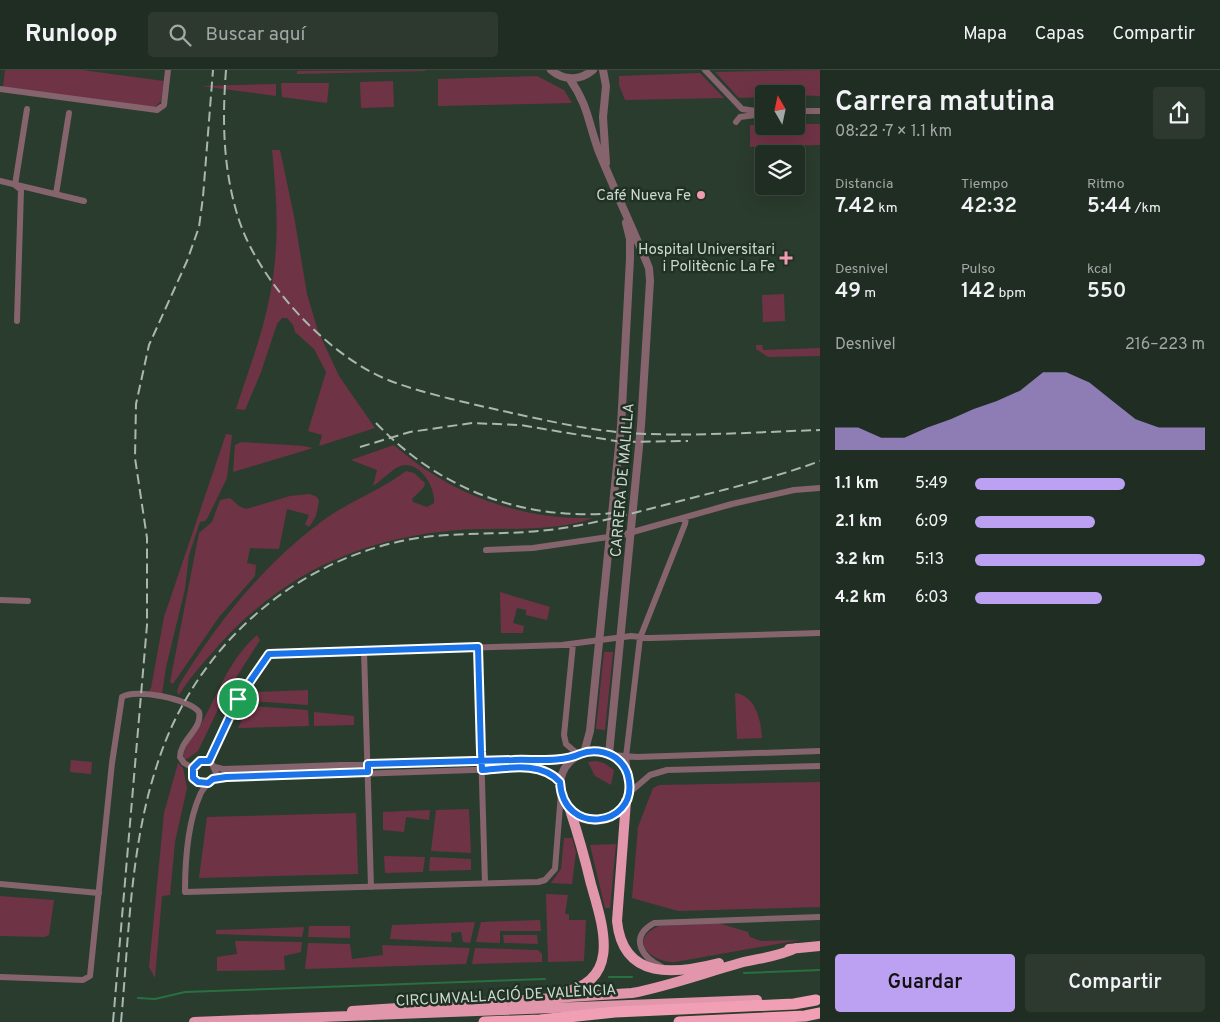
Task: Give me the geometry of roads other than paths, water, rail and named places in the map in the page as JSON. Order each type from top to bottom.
[{"type":"highway","points":[[628,797],[617,921],[620,937],[637,961],[652,969],[672,971],[697,968],[732,959],[796,948],[820,946]]},
{"type":"highway","points":[[305,1018],[319,1013],[540,997],[570,991],[586,983],[599,969],[605,951],[600,916],[570,810]]},
{"type":"highway","points":[[540,997],[554,999],[649,990],[743,962],[784,954],[796,948]]},
{"type":"highway","name":"CIRCUMVAL·LACIÓ DE VALÈNCIA","points":[[194,1022],[790,999],[818,1000]]},
{"type":"highway","points":[[484,1022],[540,1020],[615,1012],[794,1004],[818,1000]]},
{"type":"highway","points":[[805,1016],[820,1012]]},
{"type":"highway","points":[[679,1022],[805,1016],[820,1017]]},
{"type":"street","points":[[0,89],[157,110],[164,106],[168,70]]},
{"type":"street","points":[[551,70],[569,78],[584,76],[593,70]]},
{"type":"street","name":"CARRERA DE MALILLA","points":[[603,70],[606,86],[604,117],[606,165]]},
{"type":"street","points":[[705,70],[742,109],[755,111]]},
{"type":"street","name":"CARRERA DE MALILLA","points":[[569,78],[579,92],[590,116],[599,151],[649,268],[644,378],[611,755]]},
{"type":"street","points":[[15,185],[27,109]]},
{"type":"street","points":[[805,111],[820,111]]},
{"type":"street","points":[[56,194],[69,113]]},
{"type":"street","points":[[736,122],[740,117],[755,114]]},
{"type":"street","points":[[0,181],[84,201]]},
{"type":"street","points":[[15,185],[21,190],[17,321]]},
{"type":"street","name":"CARRERA DE MALILLA","points":[[579,755],[590,730],[610,542],[624,378],[630,239],[624,213]]},
{"type":"street","points":[[486,550],[533,548],[622,535],[774,494],[820,488]]},
{"type":"street","points":[[628,797],[626,757],[640,638],[686,524],[686,517]]},
{"type":"street","points":[[0,600],[28,601]]},
{"type":"street","points":[[209,761],[238,699],[269,654],[573,644],[631,636],[640,638],[820,633]]},
{"type":"street","points":[[573,644],[564,735],[566,744],[579,755]]},
{"type":"street","points":[[478,647],[485,883]]},
{"type":"street","points":[[364,651],[372,886]]},
{"type":"street","points":[[0,977],[88,979],[91,972],[114,754],[122,697],[130,694],[176,699],[195,706],[200,712],[199,720],[180,751],[181,760],[193,768]]},
{"type":"street","points":[[214,767],[223,769],[481,762],[601,752],[626,757],[820,751]]},
{"type":"street","points":[[209,761],[216,773],[200,794],[189,838],[185,892],[538,882],[552,875],[555,864],[561,793],[560,782],[563,772],[579,755]]},
{"type":"street","points":[[611,755],[624,767],[628,774]]},
{"type":"street","points":[[200,794],[192,774],[193,768],[200,761],[209,761]]},
{"type":"street","points":[[561,793],[570,810],[584,818],[601,820],[616,813],[628,797],[650,775],[667,770],[820,766]]},
{"type":"street","points":[[195,780],[201,783],[368,772],[538,768],[548,771],[560,782]]},
{"type":"street","points":[[0,884],[99,892]]},
{"type":"street","points":[[672,971],[654,963],[643,952],[642,934],[654,923],[820,917]]},
{"type":"waterway","points":[[744,973],[820,970]]},
{"type":"waterway","points":[[609,977],[632,977]]},
{"type":"waterway","points":[[138,998],[155,999],[185,992],[545,979]]},
{"type":"railway","points":[[113,1022],[147,625],[147,538],[135,458],[136,404],[149,345],[187,261],[199,227],[213,70]]},
{"type":"railway","points":[[226,70],[224,127],[227,164],[234,202],[249,244],[263,269],[281,294],[324,339],[347,357],[372,372],[396,383],[422,391],[549,421],[597,430],[676,434],[820,430]]},
{"type":"railway","points":[[376,423],[427,466],[455,483],[484,496],[547,512],[580,514],[614,513]]},
{"type":"railway","points":[[360,447],[410,432],[472,423],[520,425],[622,442],[688,441]]},
{"type":"railway","points":[[121,1022],[136,860],[148,796],[157,765],[174,722],[196,682],[224,646],[256,614],[292,587],[331,565],[373,548],[418,538],[545,530],[593,523],[750,483],[820,461]]},
{"type":"place","name":"Café Nueva Fe","points":[[701,195]]},
{"type":"place","name":"Hospital Universitari i Politècnic La Fe","points":[[786,258]]}]
